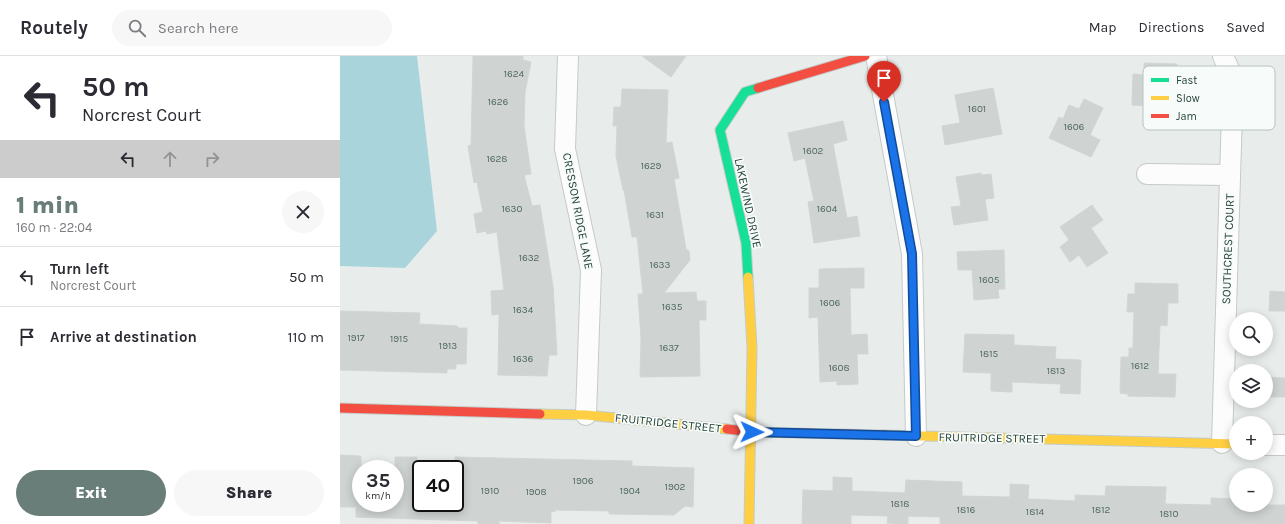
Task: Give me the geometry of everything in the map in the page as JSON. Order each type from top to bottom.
[{"type":"street","name":"CRESSON RIDGE LANE","points":[[568,56],[565,149],[591,270],[586,414]]},
{"type":"street","name":"LAKEWIND DRIVE","points":[[749,524],[752,432],[752,348],[746,243],[720,130],[745,92],[865,56]]},
{"type":"street","points":[[876,56],[912,254],[916,436]]},
{"type":"street","name":"SOUTHCREST COURT","points":[[1223,56],[1228,66]]},
{"type":"street","name":"SOUTHCREST COURT","points":[[1229,416],[1231,130]]},
{"type":"street","points":[[1147,174],[1230,175]]},
{"type":"street","name":"FRUITRIDGE STREET","points":[[340,408],[586,414],[752,432],[1229,444]]},
{"type":"street","points":[[1273,445],[1285,445]]},
{"type":"water","points":[[340,56],[417,56],[437,231],[405,268],[340,266]]},
{"type":"building","points":[[473,56],[523,56],[523,60],[531,62],[525,92],[524,126],[531,174],[524,175],[532,206],[540,205],[553,286],[557,355],[549,355],[547,376],[498,375],[499,314],[492,315],[491,291],[504,290],[497,232],[487,234],[486,231],[477,233],[474,214],[483,212],[477,182],[474,183],[468,146],[471,145]]},
{"type":"building","points":[[642,56],[686,56],[671,77]]},
{"type":"building","points":[[1144,63],[1177,64],[1177,66],[1144,66]]},
{"type":"building","points":[[1133,74],[1143,75],[1143,105],[1132,105]]},
{"type":"building","points":[[993,88],[1002,134],[945,145],[942,126],[960,123],[955,95]]},
{"type":"building","points":[[622,89],[668,90],[666,143],[672,142],[679,178],[674,179],[686,249],[689,251],[690,260],[664,293],[696,292],[697,301],[706,301],[706,320],[699,320],[700,376],[640,377],[641,338],[638,294],[643,294],[637,237],[632,237],[624,190],[616,156],[617,126],[613,126],[614,107],[621,107]]},
{"type":"building","points":[[1084,99],[1103,108],[1090,135],[1100,140],[1091,157],[1049,138],[1059,117],[1063,119],[1069,105],[1079,109]]},
{"type":"building","points":[[843,121],[847,140],[833,144],[847,218],[857,216],[860,236],[814,243],[808,202],[814,201],[805,158],[794,161],[788,133]]},
{"type":"building","points":[[981,173],[982,175],[991,174],[994,198],[985,199],[988,220],[954,225],[951,207],[961,206],[956,177]]},
{"type":"building","points":[[1092,205],[1103,220],[1091,228],[1108,253],[1087,267],[1079,255],[1070,262],[1060,247],[1069,240],[1060,227]]},
{"type":"building","points":[[1004,250],[1005,289],[998,289],[999,298],[974,300],[972,270],[958,270],[957,252]]},
{"type":"building","points":[[864,268],[864,288],[850,288],[851,335],[867,334],[868,354],[857,354],[858,384],[837,385],[837,381],[820,382],[818,317],[809,318],[809,288],[819,288],[819,269]]},
{"type":"building","points":[[1135,283],[1178,284],[1178,303],[1168,303],[1167,326],[1160,325],[1158,374],[1176,374],[1175,397],[1128,396],[1128,394],[1120,393],[1121,357],[1129,357],[1129,348],[1133,348],[1134,312],[1127,312],[1128,294],[1135,294]]},
{"type":"building","points":[[1270,291],[1285,292],[1285,311],[1269,311]]},
{"type":"building","points":[[340,311],[420,313],[419,324],[467,328],[466,364],[456,364],[456,369],[447,369],[447,373],[340,370]]},
{"type":"building","points":[[965,334],[1014,335],[1014,345],[1056,347],[1055,359],[1081,360],[1080,394],[1060,393],[1061,384],[1012,382],[1012,392],[991,391],[991,373],[963,372]]},
{"type":"building","points":[[1273,377],[1285,378],[1285,397],[1273,397]]},
{"type":"building","points":[[340,455],[361,456],[361,460],[352,460],[352,507],[340,507]]},
{"type":"building","points":[[395,457],[417,457],[417,460],[412,460],[412,512],[464,512],[464,460],[455,460],[455,457],[632,461],[632,466],[694,468],[693,507],[685,506],[674,515],[609,514],[609,511],[555,510],[555,512],[551,511],[551,523],[499,521],[499,524],[478,524],[478,521],[356,517],[356,512],[404,512],[404,460],[395,460]]},
{"type":"building","points":[[833,477],[852,478],[852,491],[905,493],[906,480],[962,482],[962,496],[1010,497],[1010,484],[1029,485],[1028,499],[1075,501],[1075,495],[1105,496],[1106,486],[1166,487],[1165,504],[1211,505],[1211,498],[1229,499],[1229,512],[1273,512],[1273,505],[1285,505],[1285,524],[940,524],[940,517],[908,516],[908,524],[903,524],[887,523],[888,516],[851,515],[851,524],[802,524],[803,490],[833,491]]},
{"type":"traffic: fast","points":[[748,277],[746,243],[720,130],[745,92],[758,88]]},
{"type":"traffic: slow","points":[[748,277],[752,348],[749,524]]},
{"type":"traffic: slow","points":[[540,414],[586,415],[727,429]]},
{"type":"traffic: slow","points":[[885,435],[1229,444]]},
{"type":"traffic: jam","points":[[758,88],[865,56]]},
{"type":"traffic: jam","points":[[340,408],[540,414]]},
{"type":"traffic: jam","points":[[727,429],[752,432],[885,435]]},
{"type":"route","points":[[752,432],[916,436],[912,254],[884,102]]}]
